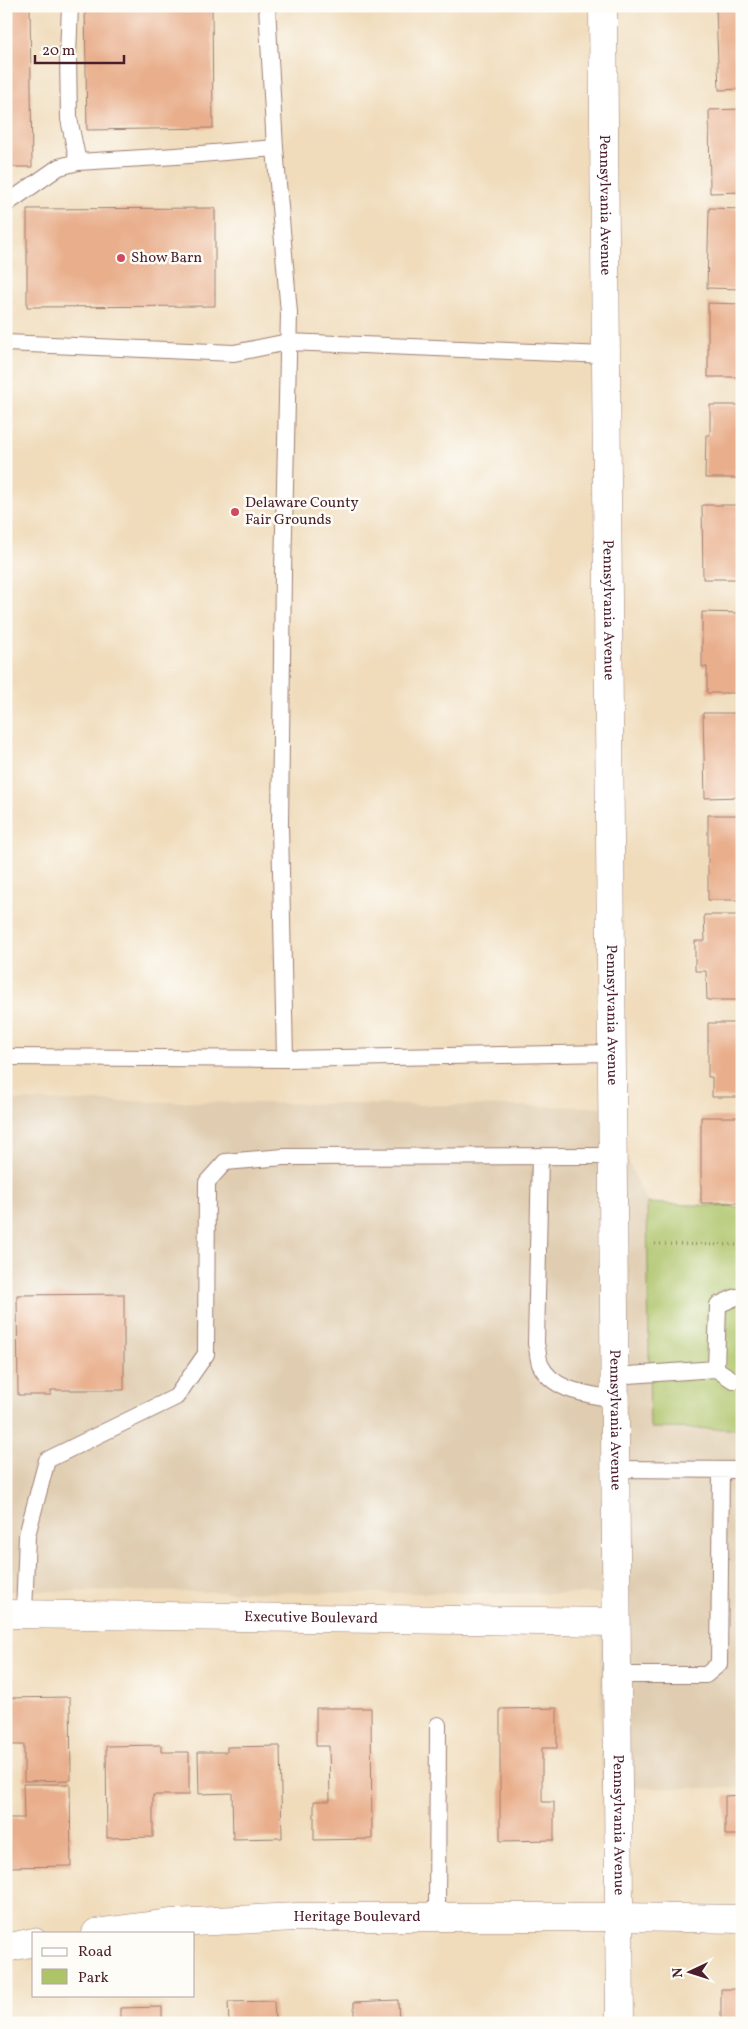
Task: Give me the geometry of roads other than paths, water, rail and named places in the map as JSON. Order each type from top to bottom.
[{"type":"street","name":"Pennsylvania Avenue","points":[[603,6],[620,2023]]},
{"type":"street","name":"Executive Boulevard","points":[[15,1614],[616,1622]]},
{"type":"street","name":"Heritage Boulevard","points":[[104,1932],[172,1923],[298,1917],[742,1919]]},
{"type":"street","points":[[6,1948],[32,1942]]},
{"type":"lane","points":[[70,6],[68,55],[69,119],[78,162]]},
{"type":"lane","points":[[267,6],[275,148],[289,312],[282,572],[280,825],[285,1059]]},
{"type":"lane","points":[[6,204],[59,167],[78,162],[275,148]]},
{"type":"lane","points":[[6,343],[234,353],[288,342],[606,355]]},
{"type":"lane","points":[[6,1057],[285,1059],[611,1053]]},
{"type":"lane","points":[[540,1156],[536,1344],[540,1364],[554,1381],[571,1390],[614,1388],[716,1369],[733,1380],[742,1380]]},
{"type":"lane","points":[[15,1614],[27,1535],[47,1460],[176,1397],[206,1354],[207,1182],[226,1162],[284,1157],[613,1156]]},
{"type":"lane","points":[[716,1369],[718,1305],[736,1296],[742,1297]]},
{"type":"lane","points":[[615,1469],[742,1470]]},
{"type":"lane","points":[[616,1675],[706,1675],[719,1664],[721,1470]]},
{"type":"lane","points":[[438,1725],[438,1917]]},
{"type":"place","name":"Show Barn","points":[[121,258]]},
{"type":"place","name":"Delaware County Fair Grounds","points":[[235,512]]}]
